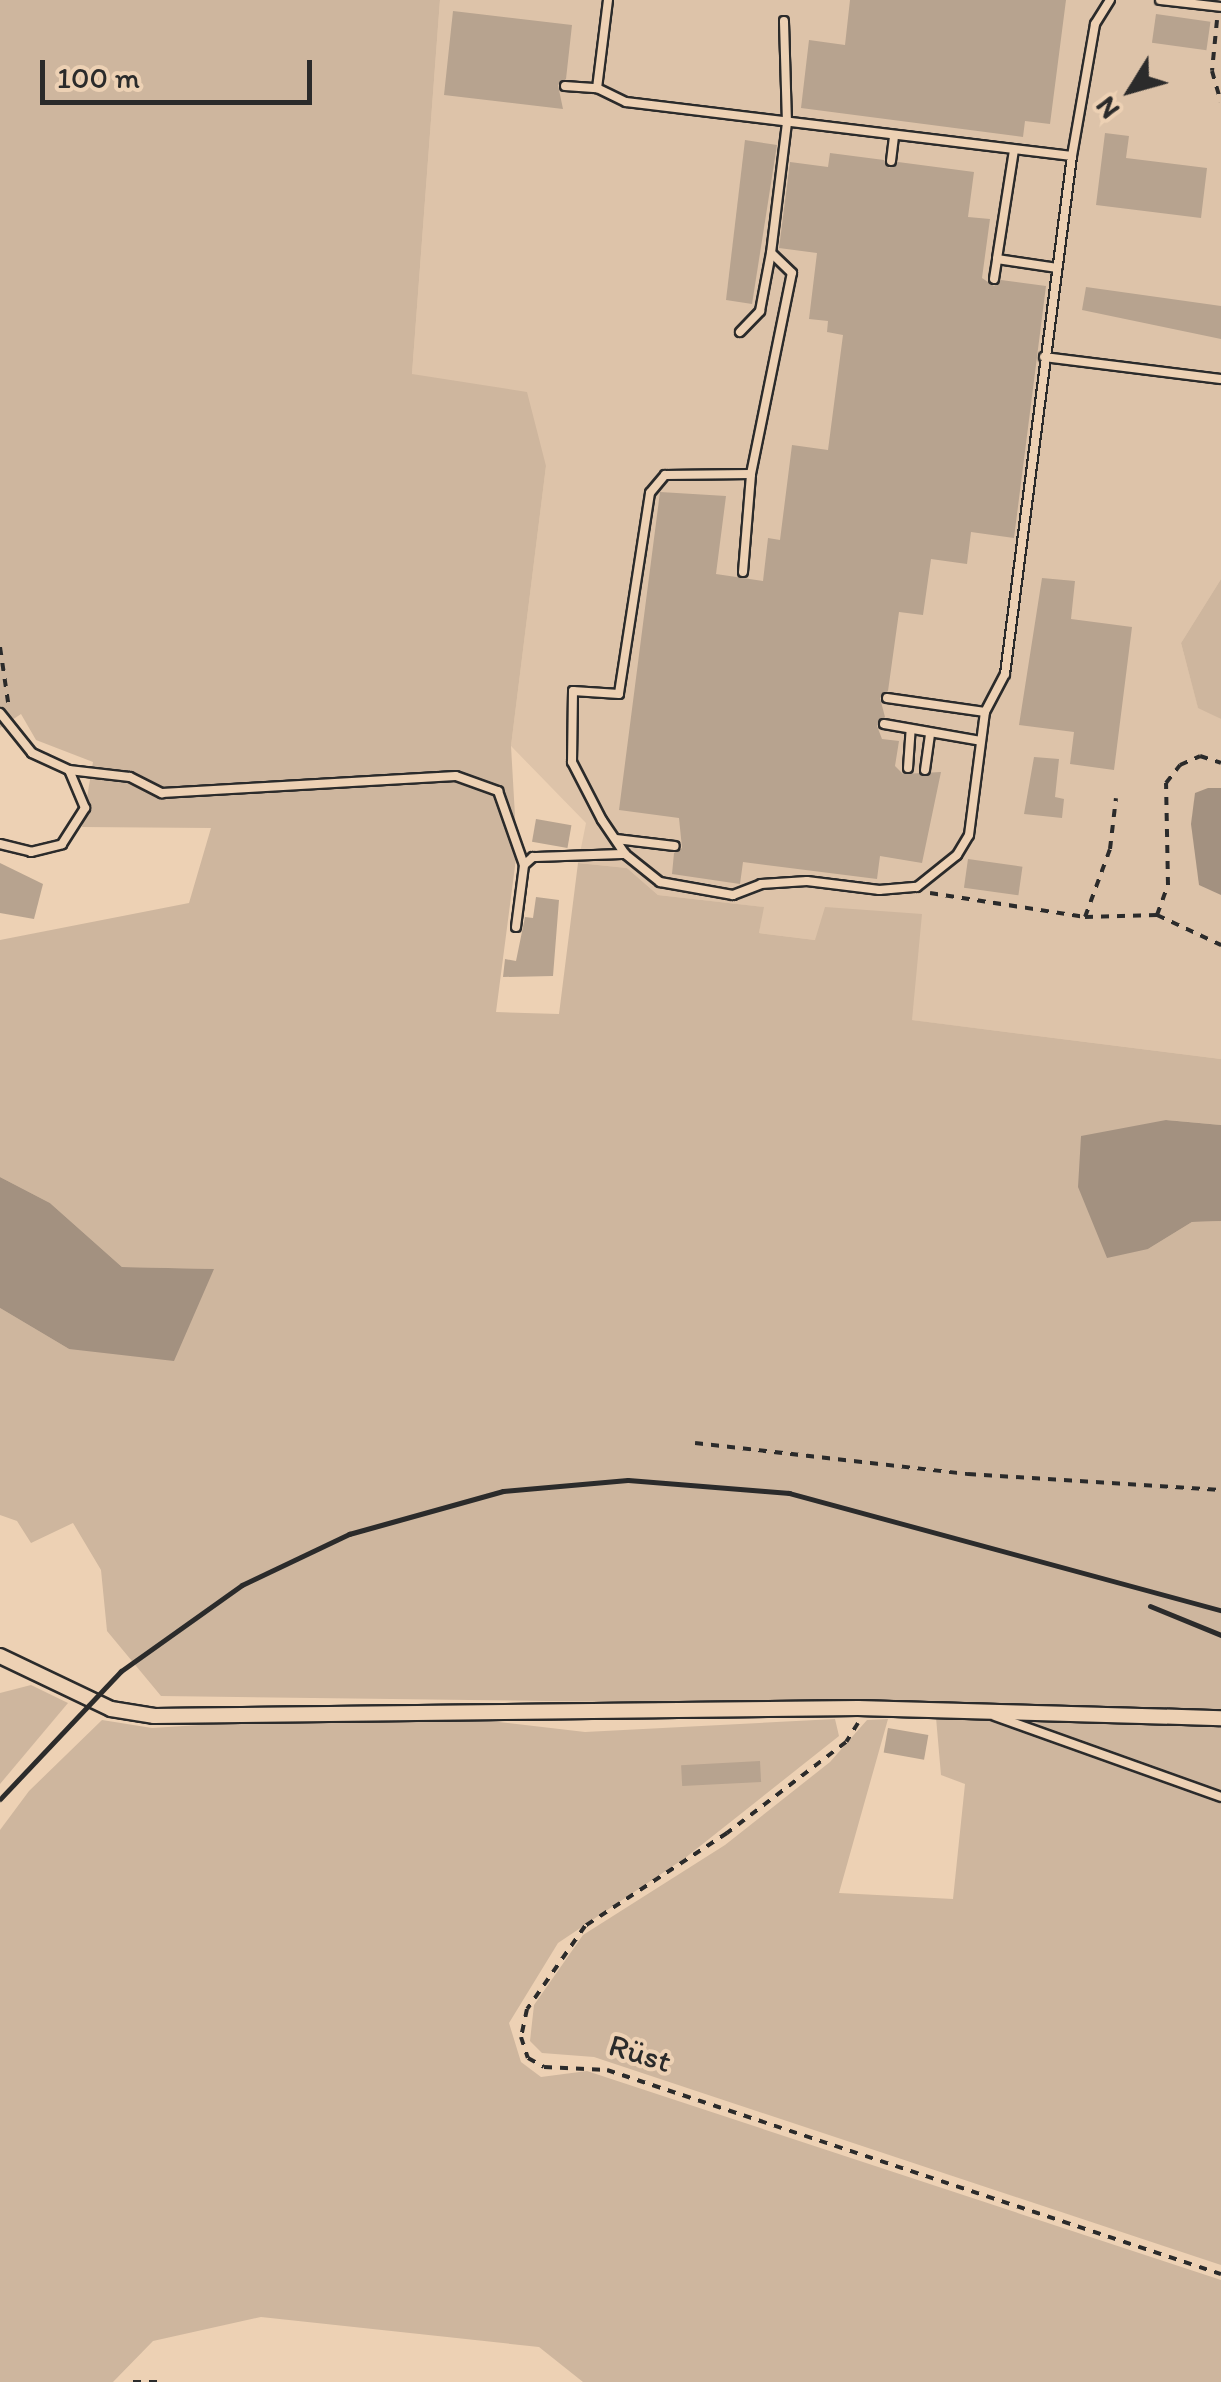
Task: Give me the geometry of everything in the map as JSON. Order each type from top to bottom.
[{"type":"street","points":[[0,1656],[111,1709],[154,1716],[858,1708],[1221,1718]]},
{"type":"lane","points":[[597,88],[608,0]]},
{"type":"lane","points":[[751,474],[664,475],[650,493],[618,694],[572,692],[572,762],[625,854],[660,882],[733,895],[761,884],[807,881],[879,890],[917,887],[950,863],[969,835],[985,712],[1005,674],[1072,156],[1095,24],[1110,0]]},
{"type":"lane","points":[[1160,0],[1219,7]]},
{"type":"lane","points":[[740,332],[760,311],[771,254],[787,123],[784,21]]},
{"type":"lane","points":[[566,86],[597,88],[626,102],[1072,156]]},
{"type":"lane","points":[[891,161],[894,135]]},
{"type":"lane","points":[[994,279],[1014,150]]},
{"type":"lane","points":[[742,572],[751,474],[792,273],[771,254]]},
{"type":"lane","points":[[998,259],[1056,268]]},
{"type":"lane","points":[[1044,357],[1221,380]]},
{"type":"lane","points":[[888,698],[985,712]]},
{"type":"lane","points":[[0,713],[13,736],[69,770],[112,772],[162,793],[456,776],[498,791],[524,866],[516,927]]},
{"type":"lane","points":[[884,724],[981,740]]},
{"type":"lane","points":[[0,738],[7,727]]},
{"type":"lane","points":[[908,768],[912,729]]},
{"type":"lane","points":[[925,770],[930,732]]},
{"type":"lane","points":[[0,844],[32,852],[62,844],[84,808],[69,770]]},
{"type":"lane","points":[[616,839],[676,846]]},
{"type":"lane","points":[[524,866],[533,856],[625,854]]},
{"type":"lane","points":[[984,1712],[1091,1756],[1221,1796]]},
{"type":"path","points":[[1219,7],[1212,71],[1221,102]]},
{"type":"path","points":[[0,648],[13,736]]},
{"type":"path","points":[[1157,915],[1168,884],[1166,783],[1180,765],[1200,756],[1221,763]]},
{"type":"path","points":[[1086,916],[1110,849],[1116,798]]},
{"type":"path","points":[[917,887],[1086,916],[1157,915],[1221,945]]},
{"type":"path","points":[[694,1442],[968,1474],[1221,1490]]},
{"type":"path","name":"Rüst","points":[[858,1708],[858,1723],[826,1758],[728,1833],[585,1926],[527,2009],[521,2037],[528,2058],[544,2068],[607,2070],[1221,2274]]},
{"type":"path","points":[[133,2382],[164,2382]]},
{"type":"shaded area","points":[[0,0],[440,0],[412,374],[527,392],[546,466],[511,746],[517,851],[496,1012],[559,1014],[578,863],[627,868],[658,895],[764,907],[759,933],[815,940],[825,907],[922,914],[912,1020],[1221,1059],[1221,1125],[1166,1120],[1148,1249],[1192,1222],[1221,1221],[1221,2265],[594,2057],[542,2053],[530,2041],[534,2005],[583,1935],[725,1845],[830,1762],[867,1720],[888,1719],[839,1893],[953,1899],[965,1784],[941,1775],[935,1706],[161,1696],[107,1631],[101,1570],[73,1523],[31,1543],[17,1521],[0,1515],[0,1308],[69,1349],[212,1269],[122,1267],[50,1203],[0,1177],[0,940],[189,903],[211,828],[82,827],[93,762],[36,740],[21,714],[0,728]]},
{"type":"shaded area","points":[[440,0],[1221,0],[1221,579],[1181,643],[1198,707],[1221,719],[1221,1059],[911,1020],[815,940],[759,933],[763,907],[658,895],[627,868],[578,863],[586,823],[511,746],[546,466],[412,374]]},
{"type":"shaded area","points":[[1221,579],[1221,719],[1198,708],[1181,643]]},
{"type":"shaded area","points":[[1221,788],[1221,895],[1199,885],[1191,824],[1195,793]]},
{"type":"shaded area","points":[[1166,1120],[1221,1125],[1221,1221],[1192,1222],[1148,1249],[1107,1258],[1078,1187],[1081,1136]]},
{"type":"shaded area","points":[[0,1177],[50,1203],[122,1267],[214,1269],[174,1361],[69,1349],[0,1308]]},
{"type":"shaded area","points":[[31,1685],[68,1703],[0,1784],[0,1693]]},
{"type":"shaded area","points":[[412,1712],[585,1732],[835,1719],[839,1736],[685,1858],[558,1943],[509,2023],[521,2062],[541,2077],[587,2071],[1221,2280],[1221,2382],[583,2382],[539,2347],[261,2317],[153,2341],[113,2382],[0,2382],[0,1830],[29,1791],[102,1720],[152,1728]]},
{"type":"building","points":[[850,0],[1066,0],[1050,124],[1025,121],[1023,137],[801,108],[809,40],[845,45]]},
{"type":"building","points":[[453,11],[572,25],[566,79],[558,85],[563,109],[444,95]]},
{"type":"building","points":[[1156,14],[1210,22],[1206,50],[1152,43]]},
{"type":"building","points":[[1105,133],[1129,136],[1126,158],[1207,168],[1201,218],[1096,205]]},
{"type":"building","points":[[745,140],[777,145],[752,304],[726,300]]},
{"type":"building","points":[[830,153],[884,160],[889,168],[898,162],[974,172],[968,217],[990,219],[982,278],[994,286],[1001,280],[1046,286],[1014,538],[971,532],[967,564],[931,559],[923,615],[899,612],[888,691],[880,698],[885,717],[877,726],[882,739],[899,741],[895,766],[903,774],[941,772],[922,863],[880,856],[877,879],[743,862],[740,884],[672,874],[674,853],[682,848],[679,818],[619,810],[660,492],[726,496],[716,574],[763,581],[768,538],[780,540],[792,445],[828,450],[843,335],[827,332],[828,321],[809,319],[817,253],[779,248],[790,162],[828,167]]},
{"type":"building","points":[[1086,287],[1221,306],[1221,339],[1082,310]]},
{"type":"building","points":[[1042,578],[1075,581],[1071,619],[1132,627],[1114,770],[1070,764],[1074,732],[1019,725]]},
{"type":"building","points":[[1034,757],[1059,759],[1055,797],[1064,799],[1062,818],[1024,814]]},
{"type":"building","points":[[536,819],[571,825],[567,848],[532,842]]},
{"type":"building","points":[[968,859],[1022,867],[1018,895],[964,888]]},
{"type":"building","points":[[0,863],[43,884],[34,919],[0,913]]},
{"type":"building","points":[[536,897],[559,900],[553,976],[503,977],[505,959],[516,961],[525,917],[533,918]]},
{"type":"building","points":[[888,1728],[928,1735],[924,1760],[884,1753]]},
{"type":"building","points":[[760,1761],[761,1782],[682,1786],[681,1765]]},
{"type":"railway","points":[[0,1799],[121,1671],[242,1585],[349,1534],[503,1491],[628,1480],[789,1493],[1221,1610]]},
{"type":"railway","points":[[1150,1606],[1221,1635]]}]
